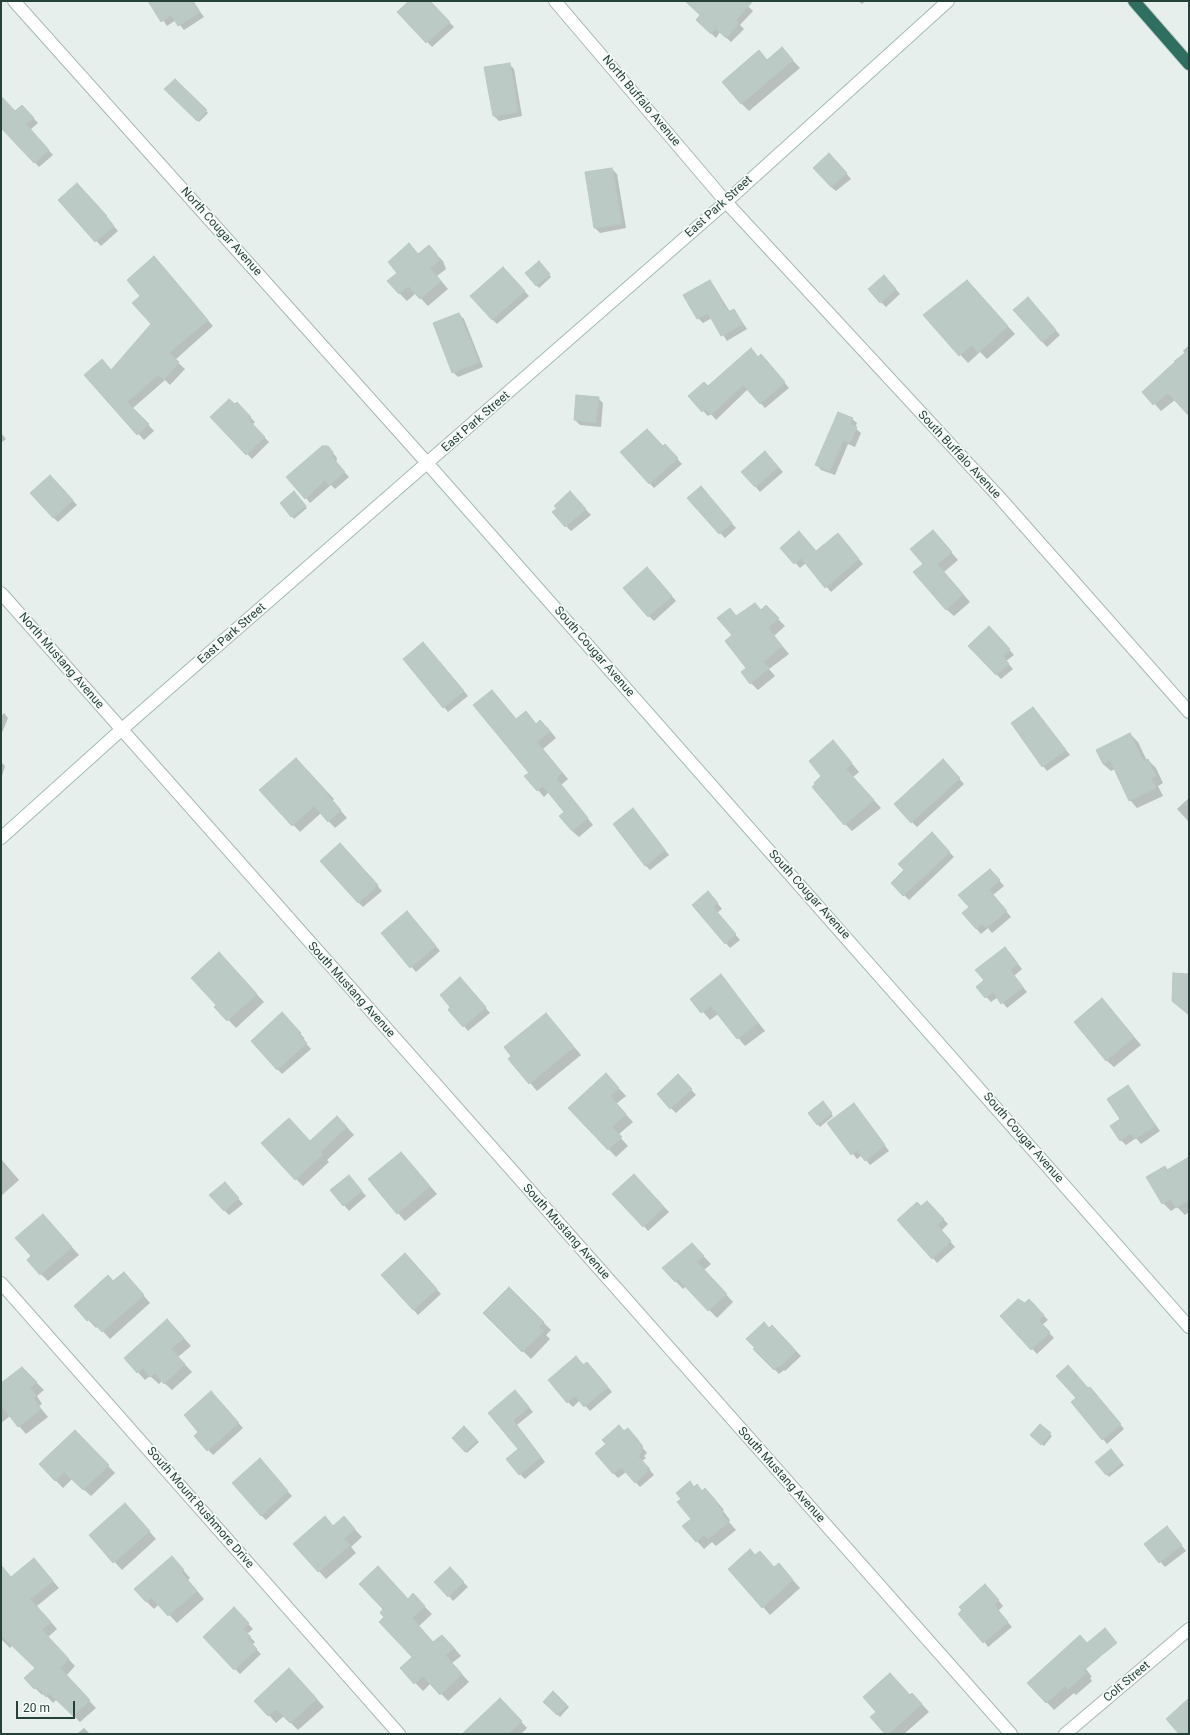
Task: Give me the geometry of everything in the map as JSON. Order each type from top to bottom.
[{"type":"highway","points":[[1134,1],[1189,64]]},
{"type":"street","name":"North Cougar Avenue","points":[[14,1],[428,464]]},
{"type":"street","name":"North Buffalo Avenue","points":[[555,1],[726,202]]},
{"type":"street","name":"East Park Street","points":[[1,838],[121,730],[428,464],[726,202],[948,1]]},
{"type":"street","name":"South Buffalo Avenue","points":[[726,202],[1000,498],[1189,712]]},
{"type":"street","name":"South Cougar Avenue","points":[[428,464],[1189,1327]]},
{"type":"street","name":"North Mustang Avenue","points":[[1,593],[121,730]]},
{"type":"street","name":"South Mustang Avenue","points":[[121,730],[1011,1734]]},
{"type":"street","name":"South Mount Rushmore Drive","points":[[1,1283],[399,1734]]},
{"type":"street","name":"Colt Street","points":[[1065,1734],[1189,1629]]},
{"type":"building","points":[[148,1],[193,1],[200,12],[178,26],[171,15],[161,22]]},
{"type":"building","points":[[409,1],[430,1],[450,22],[426,43],[397,12]]},
{"type":"building","points":[[685,1],[753,1],[736,20],[739,23],[726,38],[715,28],[711,34],[696,20],[700,15]]},
{"type":"building","points":[[782,47],[793,60],[741,104],[722,82],[759,50],[767,60]]},
{"type":"building","points":[[510,63],[518,112],[493,116],[484,67]]},
{"type":"building","points":[[175,79],[207,110],[197,121],[164,89]]},
{"type":"building","points":[[1,96],[15,111],[22,105],[34,118],[26,124],[49,150],[34,163],[1,128]]},
{"type":"building","points":[[829,153],[847,173],[831,187],[813,168]]},
{"type":"building","points":[[612,168],[622,224],[594,228],[585,172]]},
{"type":"building","points":[[77,183],[107,216],[114,226],[95,242],[58,200]]},
{"type":"building","points":[[409,243],[418,254],[429,245],[436,253],[439,261],[430,268],[441,281],[420,299],[408,286],[399,294],[387,281],[397,273],[388,262]]},
{"type":"building","points":[[154,256],[208,320],[169,353],[179,362],[164,380],[158,375],[127,402],[149,424],[137,435],[84,375],[102,359],[111,370],[151,324],[132,303],[140,296],[127,280]]},
{"type":"building","points":[[539,261],[550,274],[536,286],[525,273]]},
{"type":"building","points":[[503,267],[525,291],[492,320],[470,296]]},
{"type":"building","points":[[884,275],[896,289],[880,303],[868,289]]},
{"type":"building","points":[[710,280],[728,312],[734,309],[743,324],[721,336],[708,313],[697,319],[683,295]]},
{"type":"building","points":[[967,280],[1008,326],[978,353],[972,345],[959,356],[923,315]]},
{"type":"building","points":[[1028,297],[1056,330],[1042,342],[1013,310]]},
{"type":"building","points":[[459,313],[479,362],[452,373],[433,323]]},
{"type":"building","points":[[751,348],[758,357],[761,354],[785,382],[760,404],[743,385],[711,415],[705,409],[702,412],[688,396],[704,382],[708,386]]},
{"type":"building","points":[[1189,349],[1189,416],[1168,393],[1153,405],[1142,392]]},
{"type":"building","points":[[576,395],[599,397],[596,423],[574,420]]},
{"type":"building","points":[[229,399],[235,404],[237,402],[251,417],[248,419],[265,437],[246,455],[210,417]]},
{"type":"building","points":[[838,412],[853,418],[850,424],[857,427],[850,443],[843,440],[830,471],[815,465]]},
{"type":"building","points":[[647,429],[663,446],[665,444],[678,458],[649,484],[620,452]]},
{"type":"building","points":[[322,446],[328,446],[333,452],[332,457],[345,472],[329,485],[325,480],[305,499],[286,477]]},
{"type":"building","points":[[765,451],[778,467],[755,487],[741,472]]},
{"type":"building","points":[[50,475],[73,500],[53,518],[30,493]]},
{"type":"building","points":[[701,486],[732,523],[719,534],[687,498]]},
{"type":"building","points":[[294,491],[306,506],[291,517],[280,503]]},
{"type":"building","points":[[570,491],[586,509],[565,527],[552,512],[557,508],[554,506]]},
{"type":"building","points":[[933,530],[952,552],[937,564],[963,594],[946,610],[913,572],[923,564],[910,549]]},
{"type":"building","points":[[799,531],[816,551],[838,533],[859,559],[825,588],[801,558],[794,564],[780,548]]},
{"type":"building","points":[[647,567],[672,596],[648,617],[623,588]]},
{"type":"building","points":[[755,603],[761,610],[766,605],[779,618],[768,628],[782,646],[763,662],[769,668],[750,684],[741,672],[746,668],[725,641],[732,635],[717,618],[730,608],[736,616]]},
{"type":"building","points":[[989,626],[1010,649],[1003,656],[1009,664],[996,675],[968,646]]},
{"type":"building","points":[[423,642],[464,691],[443,708],[403,659]]},
{"type":"building","points":[[492,690],[516,719],[526,711],[536,724],[540,720],[550,731],[537,742],[562,773],[556,778],[588,818],[572,831],[559,816],[564,812],[543,786],[537,791],[524,776],[529,773],[473,705]]},
{"type":"building","points":[[1033,707],[1066,750],[1042,767],[1011,723]]},
{"type":"building","points":[[1130,733],[1143,761],[1148,759],[1156,776],[1151,778],[1156,788],[1129,801],[1110,760],[1103,764],[1096,750]]},
{"type":"building","points":[[833,740],[852,763],[846,769],[874,800],[844,825],[812,787],[821,776],[809,761]]},
{"type":"building","points":[[296,758],[341,810],[328,822],[314,806],[292,826],[259,790]]},
{"type":"building","points":[[943,759],[960,778],[911,823],[894,804]]},
{"type":"building","points":[[633,808],[665,850],[645,866],[613,824]]},
{"type":"building","points":[[932,832],[950,852],[903,896],[891,883],[904,870],[898,864]]},
{"type":"building","points":[[340,843],[378,885],[358,903],[320,861]]},
{"type":"building","points":[[990,869],[1000,880],[989,890],[1007,911],[986,928],[982,924],[976,929],[962,913],[969,907],[958,895]]},
{"type":"building","points":[[708,891],[718,903],[713,907],[736,934],[725,944],[692,905]]},
{"type":"building","points":[[407,911],[436,946],[410,968],[381,933]]},
{"type":"building","points":[[1005,947],[1018,964],[1010,970],[1023,987],[1001,1004],[993,992],[985,998],[976,987],[984,980],[975,970]]},
{"type":"building","points":[[219,952],[257,994],[227,1021],[214,1007],[216,1005],[191,978]]},
{"type":"building","points":[[1173,973],[1189,974],[1189,1015],[1172,1001]]},
{"type":"building","points":[[721,974],[758,1023],[737,1039],[711,1006],[701,1013],[690,999]]},
{"type":"building","points":[[460,977],[486,1007],[463,1027],[448,1010],[450,1007],[440,995]]},
{"type":"building","points":[[1102,998],[1134,1037],[1106,1061],[1074,1022]]},
{"type":"building","points":[[282,1012],[301,1033],[299,1035],[307,1043],[277,1070],[251,1041]]},
{"type":"building","points":[[546,1013],[574,1047],[529,1084],[508,1059],[511,1056],[504,1047]]},
{"type":"building","points":[[606,1073],[619,1088],[610,1096],[626,1114],[612,1127],[622,1137],[608,1150],[568,1108]]},
{"type":"building","points":[[678,1074],[692,1089],[670,1109],[657,1094]]},
{"type":"building","points":[[1128,1085],[1156,1126],[1135,1139],[1131,1133],[1120,1141],[1110,1126],[1120,1119],[1107,1099]]},
{"type":"building","points":[[823,1101],[832,1113],[817,1125],[808,1113]]},
{"type":"building","points":[[854,1103],[885,1145],[865,1161],[857,1150],[851,1155],[827,1123]]},
{"type":"building","points":[[337,1116],[347,1127],[320,1152],[323,1154],[295,1180],[261,1143],[289,1118],[310,1141]]},
{"type":"building","points":[[401,1152],[430,1186],[397,1214],[368,1179]]},
{"type":"building","points":[[1189,1157],[1189,1200],[1176,1208],[1171,1199],[1162,1204],[1146,1177],[1165,1166],[1167,1170]]},
{"type":"building","points":[[634,1174],[664,1207],[643,1227],[612,1194]]},
{"type":"building","points":[[349,1175],[362,1191],[343,1206],[330,1190]]},
{"type":"building","points":[[225,1182],[239,1198],[224,1211],[209,1195]]},
{"type":"building","points":[[927,1201],[944,1219],[937,1225],[951,1241],[932,1259],[897,1220],[917,1202],[921,1206]]},
{"type":"building","points":[[43,1214],[72,1247],[40,1275],[27,1260],[31,1256],[15,1238]]},
{"type":"building","points":[[692,1243],[704,1256],[697,1262],[727,1294],[708,1311],[678,1279],[675,1282],[662,1268]]},
{"type":"building","points":[[405,1253],[437,1289],[413,1310],[381,1275]]},
{"type":"building","points":[[124,1272],[144,1295],[102,1332],[90,1319],[87,1321],[74,1306],[108,1275],[113,1281]]},
{"type":"building","points":[[509,1287],[544,1322],[539,1327],[544,1331],[522,1352],[483,1313]]},
{"type":"building","points":[[1018,1299],[1025,1303],[1029,1299],[1044,1315],[1038,1320],[1050,1332],[1031,1350],[1000,1316]]},
{"type":"building","points":[[167,1319],[184,1338],[171,1349],[185,1364],[164,1384],[155,1373],[150,1377],[143,1368],[137,1373],[124,1358]]},
{"type":"building","points":[[764,1322],[769,1328],[772,1325],[796,1351],[780,1367],[778,1366],[774,1370],[753,1349],[755,1348],[746,1339]]},
{"type":"building","points":[[576,1356],[583,1365],[587,1362],[608,1387],[584,1407],[575,1396],[567,1403],[548,1380]]},
{"type":"building","points":[[1068,1365],[1088,1388],[1090,1387],[1121,1424],[1102,1440],[1071,1402],[1076,1398],[1056,1376]]},
{"type":"building","points":[[22,1367],[37,1382],[30,1388],[36,1396],[33,1398],[41,1409],[18,1427],[1,1405],[1,1383]]},
{"type":"building","points":[[515,1390],[529,1407],[513,1420],[541,1457],[519,1475],[506,1459],[518,1449],[488,1413]]},
{"type":"building","points":[[211,1391],[239,1423],[207,1451],[194,1436],[198,1432],[184,1415]]},
{"type":"building","points":[[1040,1424],[1051,1433],[1041,1445],[1030,1435]]},
{"type":"building","points":[[619,1425],[624,1431],[628,1428],[639,1441],[638,1442],[643,1448],[640,1450],[642,1452],[638,1456],[650,1469],[635,1483],[621,1467],[613,1474],[595,1453],[606,1444],[602,1440]]},
{"type":"building","points":[[464,1426],[477,1440],[465,1452],[452,1438]]},
{"type":"building","points":[[75,1430],[109,1465],[83,1490],[64,1472],[55,1481],[39,1464]]},
{"type":"building","points":[[1111,1449],[1122,1463],[1106,1475],[1095,1462]]},
{"type":"building","points":[[260,1458],[288,1491],[261,1516],[232,1483]]},
{"type":"building","points":[[690,1481],[694,1487],[697,1484],[702,1491],[705,1488],[717,1502],[716,1503],[723,1512],[722,1514],[729,1522],[708,1539],[704,1535],[696,1542],[682,1526],[691,1519],[677,1502],[681,1499],[676,1493]]},
{"type":"building","points":[[125,1503],[150,1531],[113,1563],[89,1535]]},
{"type":"building","points":[[325,1516],[333,1526],[344,1516],[355,1529],[344,1539],[350,1545],[318,1572],[293,1544]]},
{"type":"building","points":[[1167,1526],[1182,1545],[1159,1563],[1144,1544]]},
{"type":"building","points":[[750,1549],[755,1555],[760,1551],[774,1567],[779,1563],[793,1580],[762,1608],[728,1569]]},
{"type":"building","points":[[172,1556],[184,1570],[181,1572],[197,1591],[168,1616],[151,1597],[146,1602],[134,1589]]},
{"type":"building","points":[[34,1558],[53,1581],[30,1599],[51,1622],[42,1630],[69,1659],[60,1668],[90,1700],[73,1716],[49,1693],[46,1697],[37,1687],[34,1689],[24,1678],[35,1668],[1,1635],[1,1565],[11,1577]]},
{"type":"building","points":[[378,1566],[408,1599],[413,1593],[425,1606],[412,1618],[433,1642],[442,1635],[454,1648],[445,1655],[462,1674],[440,1695],[423,1676],[414,1684],[400,1668],[412,1657],[379,1622],[384,1617],[380,1613],[383,1609],[359,1584]]},
{"type":"building","points":[[450,1567],[464,1582],[448,1597],[434,1582]]},
{"type":"building","points":[[985,1584],[999,1600],[994,1605],[1008,1622],[983,1643],[958,1614],[962,1610],[959,1607]]},
{"type":"building","points":[[234,1607],[249,1623],[243,1629],[251,1637],[248,1639],[257,1649],[234,1670],[203,1637]]},
{"type":"building","points":[[1105,1628],[1117,1643],[1083,1670],[1086,1673],[1068,1689],[1065,1686],[1046,1703],[1027,1683],[1080,1635],[1087,1643]]},
{"type":"building","points":[[289,1668],[317,1699],[290,1723],[276,1709],[268,1716],[254,1701]]},
{"type":"building","points":[[890,1673],[910,1695],[912,1693],[922,1704],[888,1734],[885,1734],[870,1717],[876,1712],[863,1697]]},
{"type":"building","points":[[553,1691],[567,1705],[557,1715],[543,1702]]},
{"type":"building","points":[[500,1698],[522,1721],[508,1734],[462,1734]]},
{"type":"building","points":[[1189,1698],[1189,1734],[1179,1734],[1166,1719]]}]
